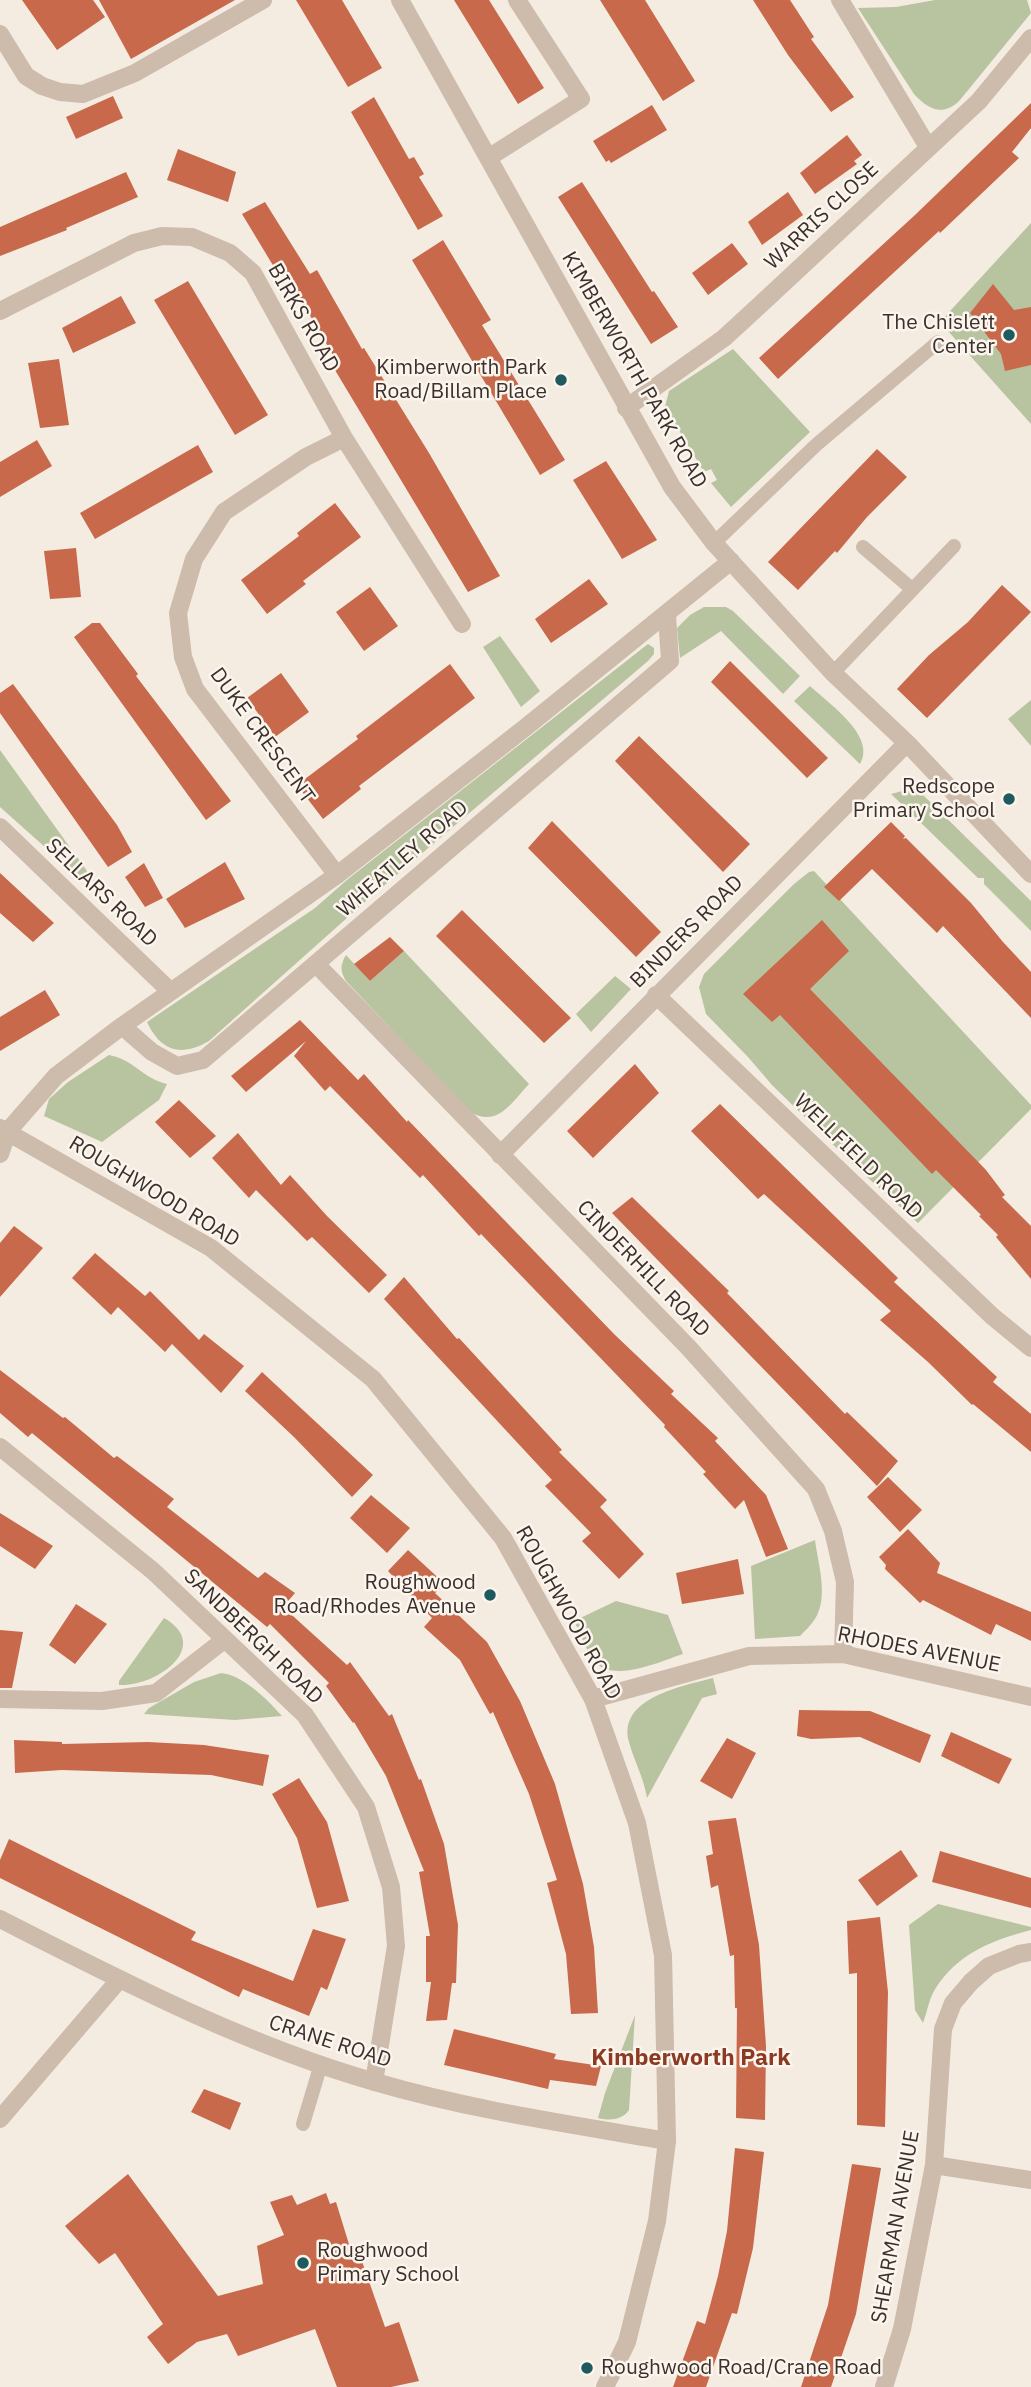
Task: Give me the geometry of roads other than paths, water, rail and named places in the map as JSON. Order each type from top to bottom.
[{"type":"street","points":[[0,34],[26,76],[42,86],[60,92],[83,94],[135,73],[264,0]]},
{"type":"street","name":"KIMBERWORTH PARK ROAD","points":[[400,0],[672,487],[715,543],[833,673],[907,743],[1031,874]]},
{"type":"street","points":[[488,158],[581,99],[517,0]]},
{"type":"street","points":[[840,0],[928,147]]},
{"type":"street","name":"WARRIS CLOSE","points":[[626,408],[723,338],[979,101],[1031,38]]},
{"type":"street","name":"BIRKS ROAD","points":[[0,311],[134,243],[162,236],[192,237],[230,253],[253,273],[344,438],[462,624]]},
{"type":"street","name":"DUKE CRESCENT","points":[[337,875],[195,689],[183,657],[178,612],[194,559],[224,512],[306,457],[344,438]]},
{"type":"street","name":"WHEATLEY ROAD","points":[[4,1130],[56,1076],[122,1026],[337,875],[667,615],[731,561]]},
{"type":"street","name":"WHEATLEY ROAD","points":[[122,1026],[152,1052],[177,1066],[203,1060],[670,662],[667,615]]},
{"type":"street","name":"BINDERS ROAD","points":[[500,1155],[907,743]]},
{"type":"street","name":"SELLARS ROAD","points":[[0,827],[170,992]]},
{"type":"street","name":"CINDERHILL ROAD","points":[[316,964],[688,1347],[816,1489],[833,1531],[845,1582],[843,1654]]},
{"type":"street","name":"WELLFIELD ROAD","points":[[656,995],[992,1316],[1031,1348]]},
{"type":"street","points":[[0,1154],[4,1130]]},
{"type":"street","name":"ROUGHWOOD ROAD","points":[[4,1130],[211,1248],[373,1380],[503,1538],[593,1699],[637,1823],[663,1955],[667,2141],[657,2221],[627,2342],[605,2387]]},
{"type":"street","name":"SANDBERGH ROAD","points":[[0,1447],[153,1572],[304,1715],[366,1807],[391,1887],[396,1946],[373,2082]]},
{"type":"street","points":[[0,1699],[102,1701],[156,1693],[224,1640]]},
{"type":"street","name":"RHODES AVENUE","points":[[593,1699],[749,1656],[843,1654],[1031,1697]]},
{"type":"street","name":"CRANE ROAD","points":[[0,1919],[119,1980],[243,2037],[373,2082],[467,2106],[667,2141]]},
{"type":"street","name":"SHEARMAN AVENUE","points":[[884,2387],[902,2329],[934,2165],[943,2029],[953,2003],[989,1966],[1031,1952]]},
{"type":"street","points":[[0,2119],[119,1980]]},
{"type":"street","points":[[934,2165],[1031,2180]]},
{"type":"lane","points":[[715,543],[816,445],[938,342]]},
{"type":"lane","points":[[833,673],[954,546]]},
{"type":"lane","points":[[863,547],[912,589]]},
{"type":"lane","points":[[303,2124],[321,2064]]},
{"type":"place","name":"The Chislett Center","points":[[1009,335]]},
{"type":"place","name":"Kimberworth Park Road/Billam Place","points":[[561,380]]},
{"type":"place","name":"Redscope Primary School","points":[[1009,799]]},
{"type":"place","name":"Roughwood Road/Rhodes Avenue","points":[[490,1595]]},
{"type":"place","name":"Roughwood Primary School","points":[[303,2263]]},
{"type":"place","name":"Roughwood Road/Crane Road","points":[[587,2368]]},
{"type":"district","name":"Kimberworth Park","points":[[691,2058]]}]
